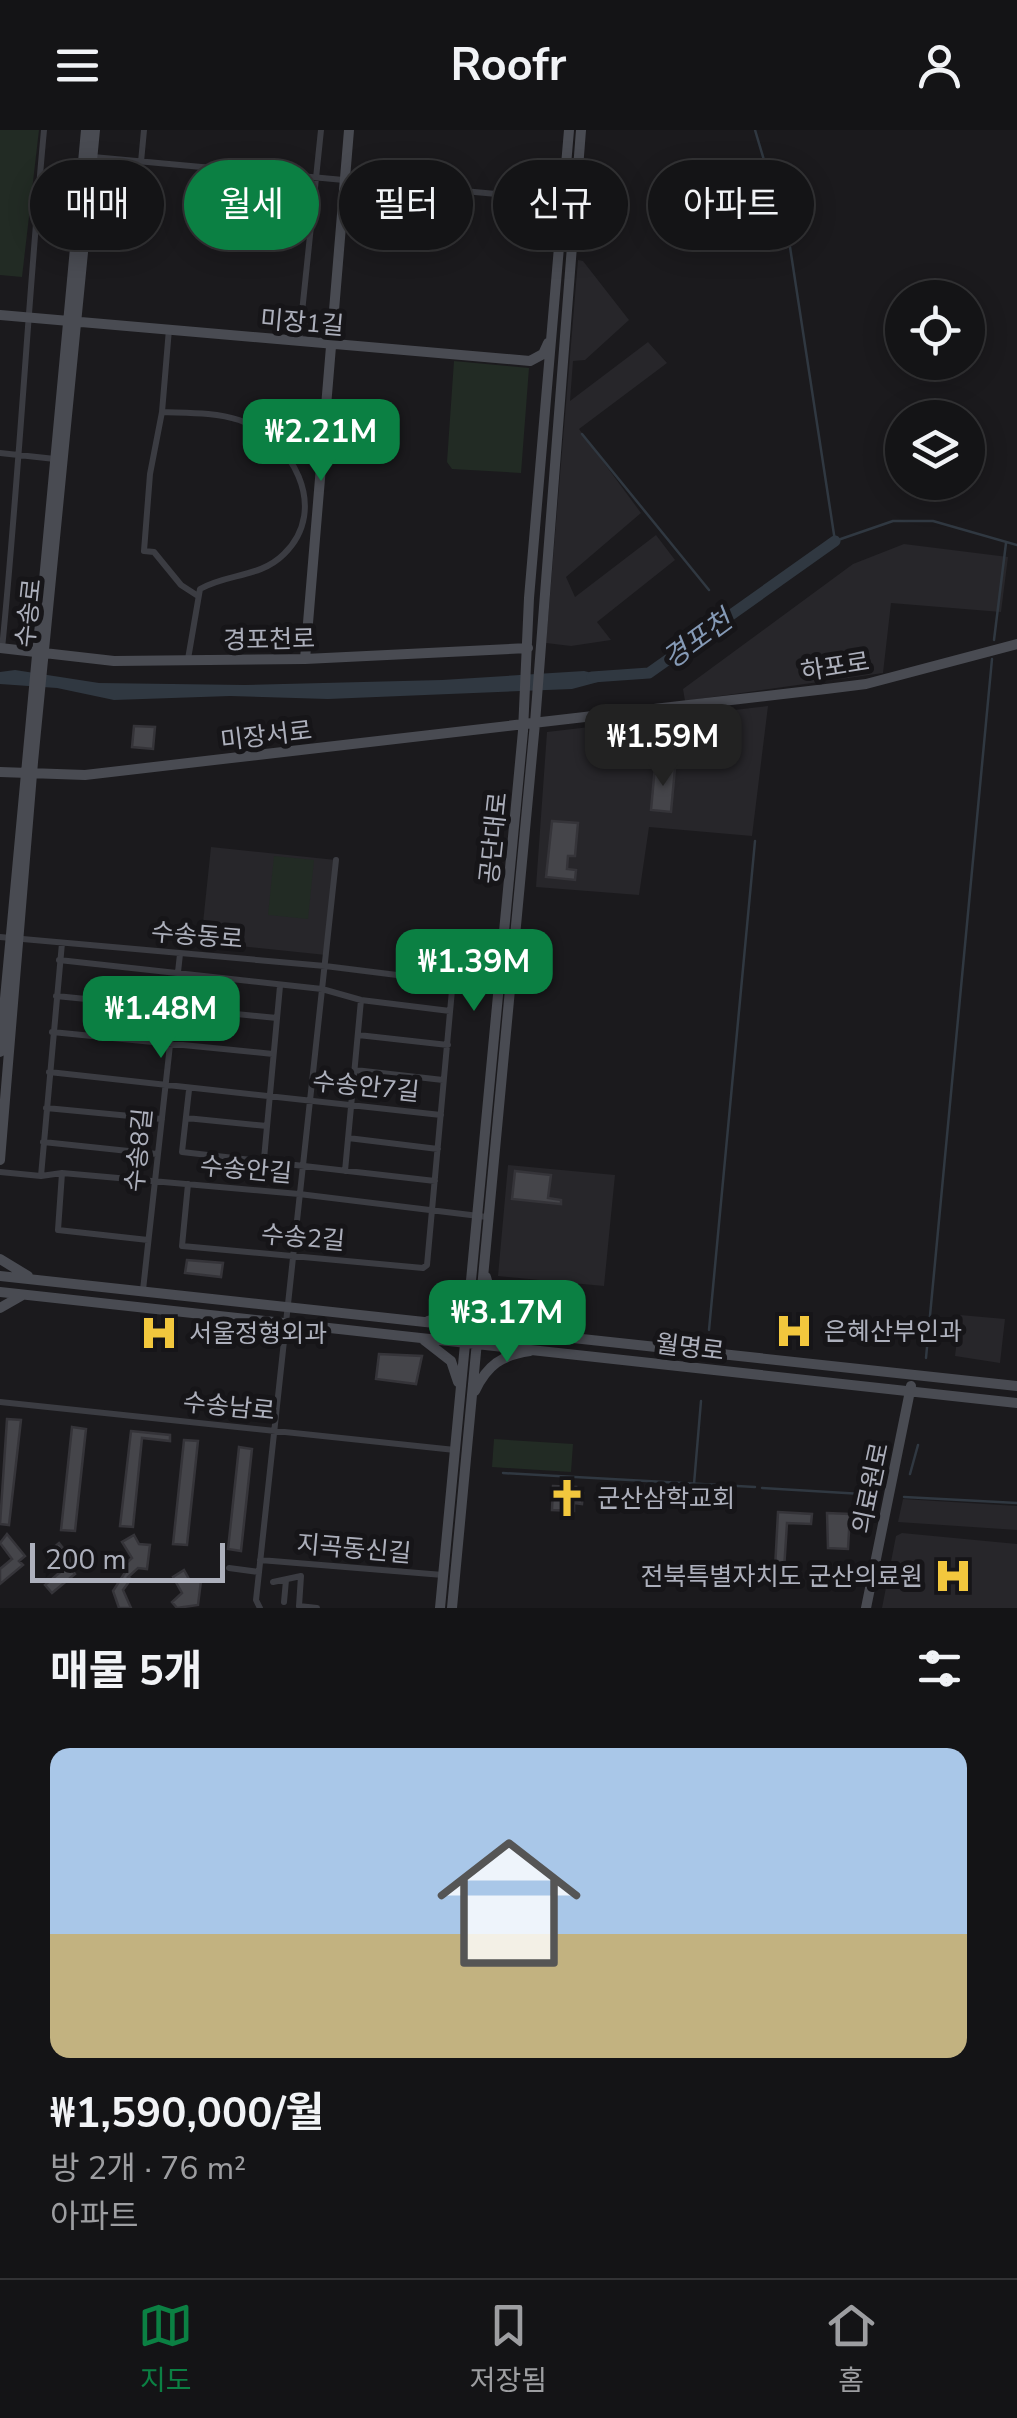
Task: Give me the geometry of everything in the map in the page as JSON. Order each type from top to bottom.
[{"type":"street","points":[[1,648],[21,456],[27,317],[44,130]]},
{"type":"street","name":"수송로","points":[[39,656],[86,130]]},
{"type":"street","name":"수송로","points":[[0,1052],[55,459],[95,130]]},
{"type":"street","points":[[142,160],[144,130]]},
{"type":"street","points":[[318,160],[322,130]]},
{"type":"street","points":[[348,160],[350,130]]},
{"type":"street","name":"공단대로","points":[[471,1334],[471,1270],[482,1216],[510,988],[530,724],[526,648],[569,130]]},
{"type":"street","name":"공단대로","points":[[530,704],[539,650],[580,130]]},
{"type":"street","points":[[93,158],[118,160]]},
{"type":"street","points":[[299,342],[308,250]]},
{"type":"street","points":[[306,660],[340,250]]},
{"type":"street","name":"미장1길","points":[[0,314],[530,361]]},
{"type":"street","points":[[169,329],[144,551],[154,552],[181,585],[198,596]]},
{"type":"street","points":[[546,393],[544,372],[530,361],[543,354],[551,332]]},
{"type":"street","points":[[162,412],[228,418],[259,430],[294,461],[303,486],[298,531],[284,554],[262,570],[200,588],[188,660]]},
{"type":"street","points":[[0,453],[55,459]]},
{"type":"street","name":"하포로","points":[[530,724],[866,684],[1017,644]]},
{"type":"street","name":"경포천로","points":[[1,648],[39,656],[114,661],[306,660],[539,650]]},
{"type":"street","name":"공단대로","points":[[452,1608],[465,1399],[484,1252],[482,1216],[496,988],[530,724]]},
{"type":"street","name":"미장서로","points":[[0,772],[85,775],[530,724]]},
{"type":"street","points":[[258,1607],[336,860]]},
{"type":"street","name":"수송로","points":[[0,1160],[10,938]]},
{"type":"street","name":"수송동로","points":[[10,938],[454,979],[510,988]]},
{"type":"street","points":[[41,1176],[62,943]]},
{"type":"street","name":"수송8길","points":[[143,1292],[180,954]]},
{"type":"street","points":[[59,960],[322,989],[361,1000],[450,1011]]},
{"type":"street","points":[[433,1211],[454,979]]},
{"type":"street","points":[[264,1160],[280,986]]},
{"type":"street","points":[[56,996],[276,1018]]},
{"type":"street","points":[[345,1170],[361,1000]]},
{"type":"street","points":[[52,1032],[273,1054]]},
{"type":"street","points":[[358,1035],[448,1044]]},
{"type":"street","points":[[355,1070],[444,1080]]},
{"type":"street","name":"수송안7길","points":[[48,1072],[441,1114]]},
{"type":"street","points":[[189,1090],[182,1152],[435,1181]]},
{"type":"street","points":[[46,1108],[162,1118]]},
{"type":"street","points":[[186,1118],[267,1126]]},
{"type":"street","points":[[348,1138],[438,1149]]},
{"type":"street","points":[[42,1142],[157,1154]]},
{"type":"street","name":"수송안길","points":[[0,1172],[41,1176],[62,1173],[299,1194],[482,1216]]},
{"type":"street","points":[[62,1173],[58,1230],[149,1240]]},
{"type":"street","name":"수송2길","points":[[188,1184],[182,1246],[423,1268],[427,1265],[433,1211]]},
{"type":"street","points":[[484,1252],[492,1299],[528,1332],[558,1345]]},
{"type":"street","points":[[0,1259],[18,1272],[43,1281]]},
{"type":"street","points":[[412,1322],[436,1320],[456,1309],[466,1292],[471,1270]]},
{"type":"street","name":"월명로","points":[[0,1276],[412,1322],[471,1334],[1017,1403]]},
{"type":"street","name":"월명로","points":[[0,1292],[413,1336],[471,1334]]},
{"type":"street","points":[[0,1308],[24,1294]]},
{"type":"street","points":[[413,1336],[432,1344],[451,1361],[465,1399]]},
{"type":"street","points":[[465,1399],[497,1361],[558,1345]]},
{"type":"street","name":"월명로","points":[[558,1345],[1017,1386]]},
{"type":"street","name":"의료원로","points":[[866,1608],[912,1375]]},
{"type":"street","name":"공단대로","points":[[440,1608],[454,1450],[465,1399]]},
{"type":"street","name":"수송남로","points":[[0,1402],[454,1450]]},
{"type":"street","name":"지곡동신길","points":[[260,1560],[443,1576]]},
{"type":"street","points":[[230,1568],[259,1572]]},
{"type":"street","points":[[273,1582],[301,1576],[299,1606],[317,1608]]},
{"type":"street","points":[[284,1602],[286,1580]]},
{"type":"shaded area","points":[[0,130],[39,130],[36,160],[30,160],[30,208],[22,277],[0,275]]},
{"type":"shaded area","points":[[578,260],[583,261],[629,320],[585,360],[573,361],[570,401],[648,342],[667,363],[579,429],[641,513],[566,577],[575,597],[656,535],[675,560],[597,622],[611,640],[571,646],[546,643]]},
{"type":"shaded area","points":[[454,361],[529,368],[521,473],[452,469],[447,462]]},
{"type":"shaded area","points":[[904,544],[1008,557],[1001,612],[891,603],[883,673],[685,701],[683,689],[853,564]]},
{"type":"shaded area","points":[[15,670],[99,683],[245,685],[442,680],[584,671],[613,678],[572,689],[328,699],[230,696],[114,700],[57,688],[0,684],[0,672]]},
{"type":"shaded area","points":[[768,706],[752,836],[649,827],[639,895],[536,887],[547,732]]},
{"type":"shaded area","points":[[211,847],[336,860],[326,955],[201,942]]},
{"type":"shaded area","points":[[274,856],[314,860],[308,919],[268,915]]},
{"type":"shaded area","points":[[508,1165],[615,1175],[604,1286],[498,1276]]},
{"type":"shaded area","points":[[960,1315],[1005,1319],[1000,1363],[955,1356]]},
{"type":"shaded area","points":[[494,1439],[573,1444],[571,1472],[492,1467]]},
{"type":"shaded area","points":[[903,1499],[1017,1506],[1017,1530],[898,1522]]},
{"type":"shaded area","name":"전북특별자치도 군산의료원","points":[[902,1533],[1017,1544],[1017,1608],[882,1608],[896,1536]]},
{"type":"building","points":[[134,726],[155,727],[153,749],[132,747]]},
{"type":"building","points":[[655,766],[675,768],[671,812],[651,810]]},
{"type":"building","points":[[552,821],[578,823],[575,856],[568,856],[567,869],[576,870],[575,880],[546,877]]},
{"type":"building","points":[[515,1171],[551,1175],[548,1198],[561,1200],[561,1204],[512,1199]]},
{"type":"building","points":[[187,1260],[223,1263],[221,1277],[185,1273]]},
{"type":"building","points":[[379,1354],[422,1356],[416,1384],[376,1379]]},
{"type":"building","points":[[7,1419],[21,1420],[9,1525],[0,1524]]},
{"type":"building","points":[[72,1427],[86,1429],[75,1531],[61,1530]]},
{"type":"building","points":[[131,1431],[170,1435],[170,1441],[142,1438],[133,1527],[120,1526]]},
{"type":"building","points":[[184,1440],[198,1441],[187,1545],[173,1544]]},
{"type":"building","points":[[239,1447],[252,1449],[241,1551],[228,1549]]},
{"type":"building","name":"군산삼학교회","points":[[553,1486],[576,1487],[575,1492],[583,1493],[582,1504],[574,1503],[574,1511],[552,1510]]},
{"type":"building","points":[[778,1512],[812,1514],[811,1524],[787,1523],[784,1570],[775,1569]]},
{"type":"building","points":[[827,1513],[850,1514],[848,1549],[828,1548]]},
{"type":"building","points":[[7,1534],[25,1556],[19,1561],[23,1565],[0,1584],[0,1569],[12,1559],[0,1543]]},
{"type":"building","points":[[134,1535],[139,1544],[150,1545],[147,1569],[138,1568],[128,1577],[131,1579],[123,1590],[131,1608],[119,1608],[113,1591],[126,1571],[122,1567],[132,1558],[122,1542]]},
{"type":"building","points":[[59,1543],[77,1566],[72,1570],[75,1574],[52,1593],[45,1585],[65,1568],[51,1550]]},
{"type":"building","points":[[184,1570],[189,1579],[201,1581],[198,1605],[177,1608],[172,1602],[182,1593],[173,1577]]},
{"type":"waterway","name":"경포천","points":[[755,130],[790,247],[835,541],[893,521],[933,521],[1017,545]]},
{"type":"waterway","points":[[582,434],[709,590]]},
{"type":"waterway","name":"경포천","points":[[592,677],[649,673],[835,541]]},
{"type":"waterway","points":[[994,640],[1006,543]]},
{"type":"waterway","points":[[926,1358],[992,659]]},
{"type":"waterway","points":[[709,1330],[755,841]]},
{"type":"waterway","points":[[694,1484],[701,1401]]},
{"type":"waterway","points":[[910,1474],[918,1445]]},
{"type":"waterway","points":[[503,1473],[755,1487]]},
{"type":"waterway","points":[[762,1488],[879,1495]]},
{"type":"waterway","points":[[904,1497],[1017,1503]]},
{"type":"place","name":"은혜산부인과","points":[[794,1331]]},
{"type":"place","name":"서울정형외과","points":[[159,1333]]},
{"type":"place","name":"군산삼학교회","points":[[567,1498]]},
{"type":"place","name":"전북특별자치도 군산의료원","points":[[953,1576]]}]
